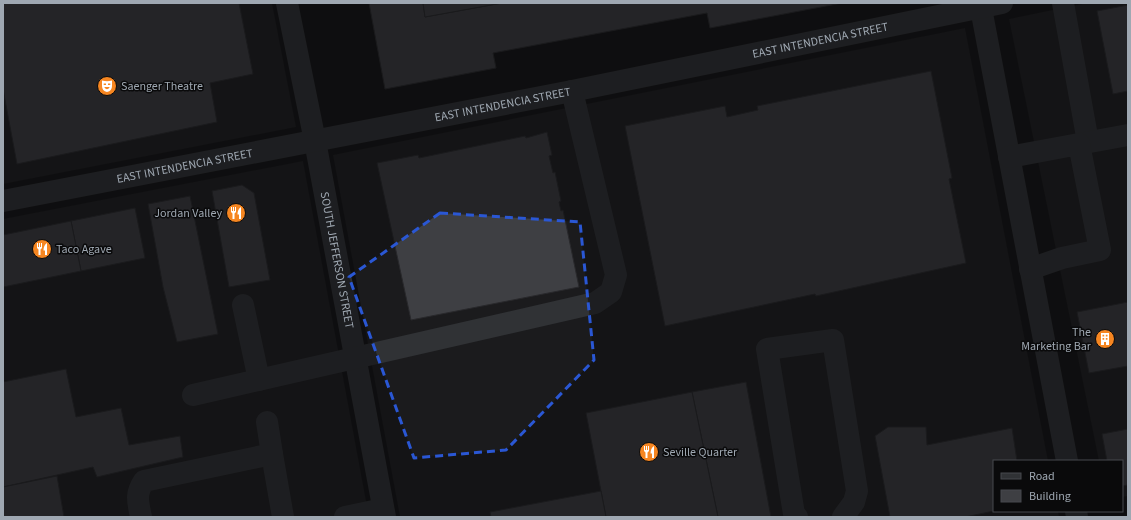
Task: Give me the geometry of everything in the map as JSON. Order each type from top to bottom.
[{"type":"street","name":"SOUTH JEFFERSON STREET","points":[[287,3],[315,141],[384,513]]},
{"type":"street","name":"EAST INTENDENCIA STREET","points":[[3,201],[572,91],[980,5],[1002,3]]},
{"type":"street","points":[[1030,269],[1062,258],[1100,250],[1063,3]]},
{"type":"street","points":[[980,5],[1067,460]]},
{"type":"street","points":[[193,395],[595,303],[612,292],[616,275],[572,91]]},
{"type":"street","points":[[1009,157],[1128,135]]},
{"type":"street","points":[[243,305],[259,380]]},
{"type":"street","points":[[797,517],[794,514],[767,349],[833,340],[857,490],[854,502],[842,517]]},
{"type":"street","points":[[267,422],[283,517]]},
{"type":"street","points":[[141,517],[137,500],[138,489],[144,481],[272,454]]},
{"type":"street","points":[[345,517],[384,513]]},
{"type":"highlighted area","points":[[440,213],[580,222],[594,360],[506,450],[414,458],[349,277]]},
{"type":"shaded area","name":"Saenger Theatre","points":[[3,3],[272,3],[296,127],[3,184]]},
{"type":"shaded area","points":[[1087,3],[1128,3],[1128,496],[1123,497],[1123,460],[1099,460],[1009,19]]},
{"type":"shaded area","points":[[965,28],[1048,460],[993,460],[993,512],[1058,512],[1059,517],[400,517],[333,155]]},
{"type":"shaded area","points":[[303,161],[369,517],[3,517],[3,219]]},
{"type":"building","name":"Saenger Theatre","points":[[3,3],[239,3],[253,74],[210,83],[217,122],[17,164],[3,89]]},
{"type":"building","points":[[369,3],[423,3],[425,17],[502,3],[842,3],[710,28],[707,13],[493,53],[496,68],[385,89]]},
{"type":"building","points":[[423,3],[502,3],[425,17]]},
{"type":"building","points":[[1128,5],[1128,91],[1113,94],[1097,11]]},
{"type":"building","points":[[931,71],[952,178],[949,179],[966,263],[816,296],[815,294],[665,326],[625,126],[725,106],[727,117],[758,110],[757,106]]},
{"type":"building","points":[[547,132],[552,155],[549,156],[553,173],[555,172],[561,201],[559,202],[561,211],[563,210],[579,287],[411,320],[377,163],[418,155],[419,158],[525,136],[526,138]]},
{"type":"building","points":[[242,185],[254,193],[270,280],[229,287],[212,191]]},
{"type":"building","points":[[190,196],[218,334],[177,342],[163,287],[148,204]]},
{"type":"building","points":[[135,208],[145,258],[81,271],[71,221]]},
{"type":"building","points":[[71,221],[81,271],[3,287],[3,235]]},
{"type":"building","name":"The Marketing Bar","points":[[1128,302],[1128,366],[1089,373],[1077,312]]},
{"type":"building","points":[[66,369],[76,417],[121,408],[129,445],[180,436],[183,457],[97,477],[93,467],[3,487],[3,382]]},
{"type":"building","points":[[746,382],[771,517],[718,517],[692,392]]},
{"type":"building","name":"Seville Quarter","points":[[692,392],[718,517],[606,517],[586,413]]},
{"type":"building","points":[[888,427],[926,427],[927,445],[1012,428],[1017,460],[993,460],[993,511],[965,517],[890,517],[875,436]]},
{"type":"building","points":[[1128,429],[1128,485],[1123,486],[1123,460],[1107,460],[1102,434]]},
{"type":"building","points":[[57,476],[64,517],[3,517],[3,487]]},
{"type":"building","points":[[601,491],[606,517],[491,517],[490,512]]},
{"type":"place","name":"Saenger Theatre","points":[[107,86]]},
{"type":"place","name":"Jordan Valley","points":[[236,213]]},
{"type":"place","name":"Taco Agave","points":[[42,249]]},
{"type":"place","name":"The Marketing Bar","points":[[1105,339]]},
{"type":"place","name":"Seville Quarter","points":[[649,452]]}]
